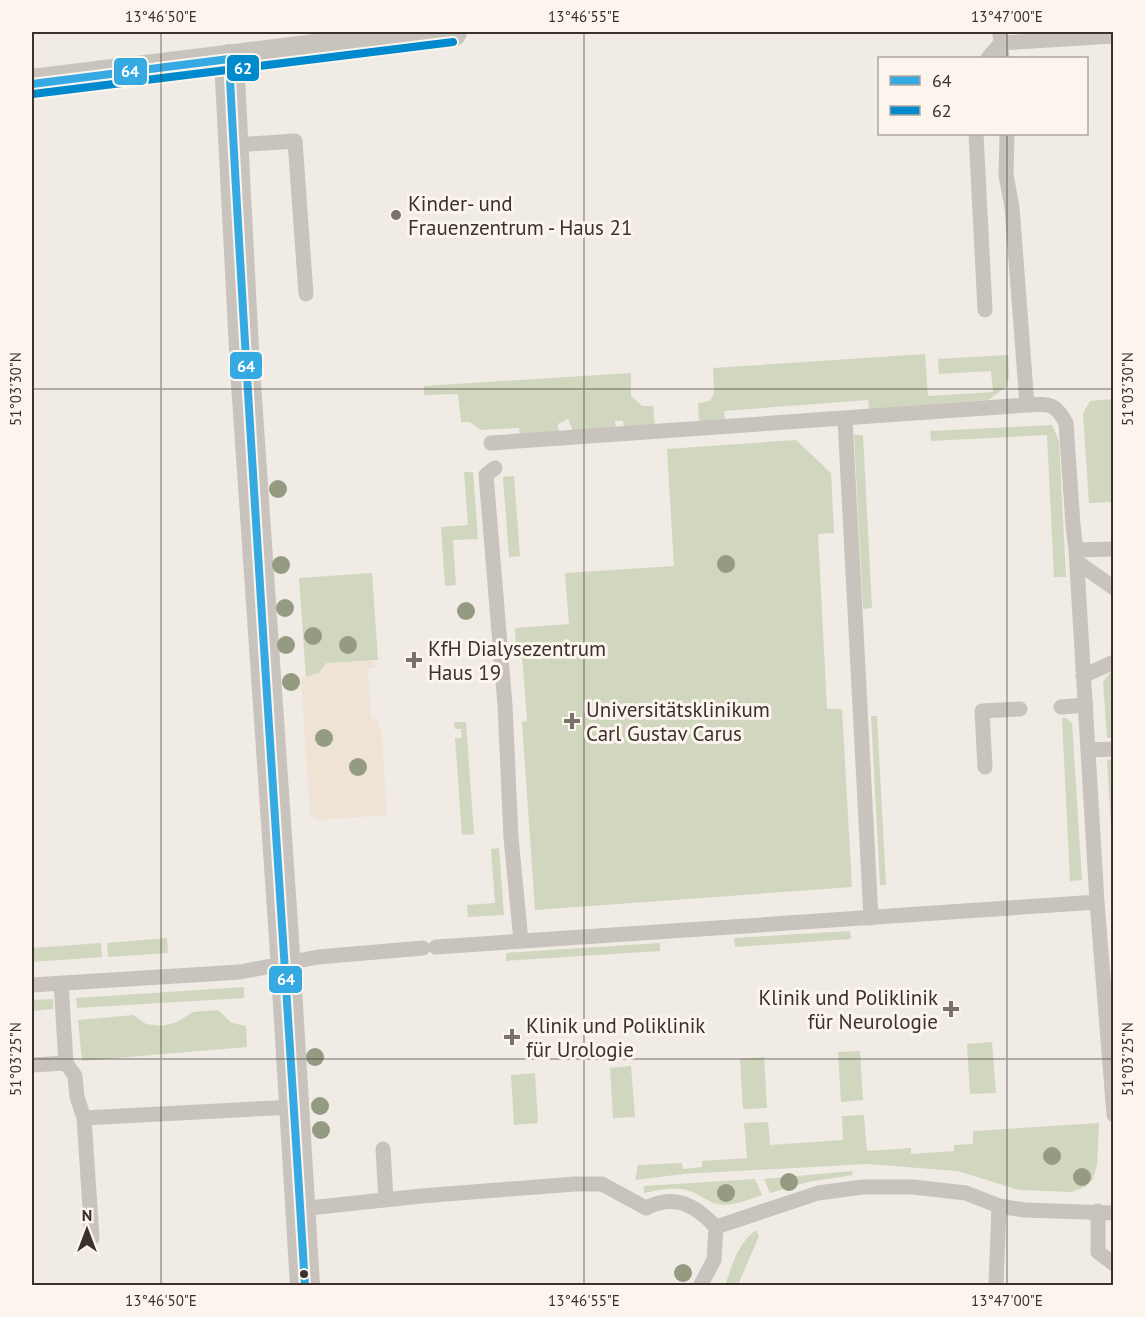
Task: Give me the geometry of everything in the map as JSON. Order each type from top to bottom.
[{"type":"street","points":[[32,84],[452,32]]},
{"type":"street","points":[[229,59],[246,369],[305,1286]]},
{"type":"lane","points":[[989,57],[1001,44],[1113,36]]},
{"type":"lane","points":[[976,135],[985,310]]},
{"type":"lane","points":[[1007,135],[1006,175],[1012,207],[1027,405]]},
{"type":"lane","points":[[234,145],[295,141],[306,294]]},
{"type":"lane","points":[[491,443],[1027,405],[1048,404],[1059,411],[1066,423],[1072,525],[1077,556],[1113,1114]]},
{"type":"lane","points":[[845,419],[871,918]]},
{"type":"lane","points":[[495,468],[486,475],[505,705],[511,838],[521,941]]},
{"type":"lane","points":[[1077,556],[1113,549]]},
{"type":"lane","points":[[1077,556],[1113,588]]},
{"type":"lane","points":[[1083,676],[1113,662]]},
{"type":"lane","points":[[1061,707],[1086,705]]},
{"type":"lane","points":[[985,766],[981,711],[1020,709]]},
{"type":"lane","points":[[1088,750],[1113,749]]},
{"type":"lane","points":[[32,985],[240,972],[318,957],[429,947],[1098,902]]},
{"type":"lane","points":[[61,983],[66,1063],[75,1076],[76,1097],[84,1118],[92,1238]]},
{"type":"lane","points":[[32,1065],[66,1063]]},
{"type":"lane","points":[[84,1118],[294,1107]]},
{"type":"lane","points":[[383,1149],[386,1200]]},
{"type":"lane","points":[[300,1209],[518,1188],[602,1184],[646,1208],[655,1203],[679,1202],[700,1210],[716,1227],[714,1260],[700,1286]]},
{"type":"lane","points":[[716,1227],[818,1192],[863,1187],[913,1187],[966,1193],[999,1206],[1024,1210],[1109,1211],[1098,1252],[1113,1264]]},
{"type":"lane","points":[[996,1286],[999,1206]]},
{"type":"green space","points":[[925,354],[928,396],[993,392],[991,371],[939,374],[938,359],[1008,355],[1009,376],[1006,387],[988,400],[869,409],[868,400],[724,411],[725,421],[699,423],[698,403],[710,401],[714,393],[713,368]]},
{"type":"green space","points":[[631,373],[631,396],[642,406],[653,406],[655,427],[624,428],[623,421],[615,421],[616,429],[573,431],[568,419],[558,424],[559,434],[520,436],[519,428],[480,430],[470,422],[461,422],[458,394],[424,395],[424,386]]},
{"type":"green space","points":[[1113,399],[1113,502],[1089,503],[1083,414],[1090,401]]},
{"type":"green space","points":[[1052,425],[1059,441],[1066,577],[1054,577],[1047,435],[931,441],[930,431]]},
{"type":"green space","points":[[854,435],[863,435],[872,608],[863,609]]},
{"type":"green space","points":[[796,440],[831,473],[834,533],[818,534],[827,709],[842,709],[852,887],[535,910],[522,722],[527,721],[522,655],[516,650],[515,628],[569,624],[565,573],[674,566],[667,449]]},
{"type":"green space","points":[[464,472],[473,472],[478,539],[453,540],[456,585],[445,586],[441,527],[468,525]]},
{"type":"green space","points":[[514,476],[520,556],[509,557],[503,477]]},
{"type":"green space","points":[[372,573],[378,660],[327,663],[319,673],[306,678],[299,578]]},
{"type":"green space","points":[[1113,669],[1113,738],[1107,738],[1103,682]]},
{"type":"green space","points":[[871,716],[877,716],[886,885],[880,885]]},
{"type":"green space","points":[[1062,718],[1072,723],[1082,880],[1070,881]]},
{"type":"green space","points":[[454,722],[466,722],[474,834],[462,835],[455,738],[462,738],[461,729],[455,729]]},
{"type":"green space","points":[[1113,759],[1114,842],[1112,843],[1107,760]]},
{"type":"green space","points":[[499,848],[504,915],[468,917],[467,905],[495,903],[491,849]]},
{"type":"green space","points":[[850,931],[851,939],[735,947],[734,938]]},
{"type":"green space","points":[[167,938],[168,953],[108,957],[107,943]]},
{"type":"green space","points":[[101,943],[102,957],[32,962],[32,948]]},
{"type":"green space","points":[[660,943],[660,951],[506,961],[506,953]]},
{"type":"green space","points":[[244,987],[244,998],[77,1008],[76,998]]},
{"type":"green space","points":[[53,999],[53,1009],[32,1011],[32,1000]]},
{"type":"green space","points":[[218,1010],[232,1023],[246,1026],[247,1047],[82,1061],[78,1020],[133,1015],[146,1024],[162,1026],[177,1022],[193,1012]]},
{"type":"green space","points":[[992,1042],[996,1093],[970,1094],[967,1044]]},
{"type":"green space","points":[[860,1051],[863,1100],[841,1102],[838,1052]]},
{"type":"green space","points":[[764,1057],[767,1108],[743,1109],[740,1059]]},
{"type":"green space","points":[[631,1066],[635,1117],[613,1118],[610,1068]]},
{"type":"green space","points":[[535,1073],[538,1123],[514,1125],[511,1075]]},
{"type":"green space","points":[[864,1115],[867,1151],[911,1148],[911,1154],[954,1151],[954,1145],[973,1144],[973,1131],[1099,1123],[1097,1165],[1093,1179],[1085,1187],[1072,1192],[1019,1190],[958,1171],[866,1164],[683,1174],[635,1180],[638,1165],[682,1163],[683,1169],[702,1167],[702,1161],[747,1158],[744,1123],[768,1122],[770,1145],[843,1140],[842,1116]]},
{"type":"green space","points":[[852,1171],[853,1175],[808,1182],[770,1193],[764,1179]]},
{"type":"green space","points":[[755,1179],[762,1195],[728,1205],[716,1204],[695,1193],[676,1188],[644,1193],[644,1186]]},
{"type":"green space","points":[[756,1230],[759,1236],[738,1285],[725,1285],[740,1248]]},
{"type":"shaded area","points":[[374,661],[375,668],[368,668],[371,719],[378,719],[379,727],[381,727],[387,815],[316,820],[310,814],[301,678],[319,673],[326,663]]},
{"type":"transit line","name":"62","points":[[33,94],[453,42]]},
{"type":"transit line","name":"64","points":[[229,59],[305,1286]]},
{"type":"transit line","name":"64","points":[[32,84],[229,59]]},
{"type":"place","name":"Kinder- und Frauenzentrum - Haus 21","points":[[396,215]]},
{"type":"place","name":"KfH Dialysezentrum Haus 19","points":[[414,660]]},
{"type":"place","name":"Universitätsklinikum Carl Gustav Carus","points":[[572,721]]},
{"type":"place","name":"Klinik und Poliklinik für Neurologie","points":[[951,1009]]},
{"type":"place","name":"Klinik und Poliklinik für Urologie","points":[[512,1037]]}]
